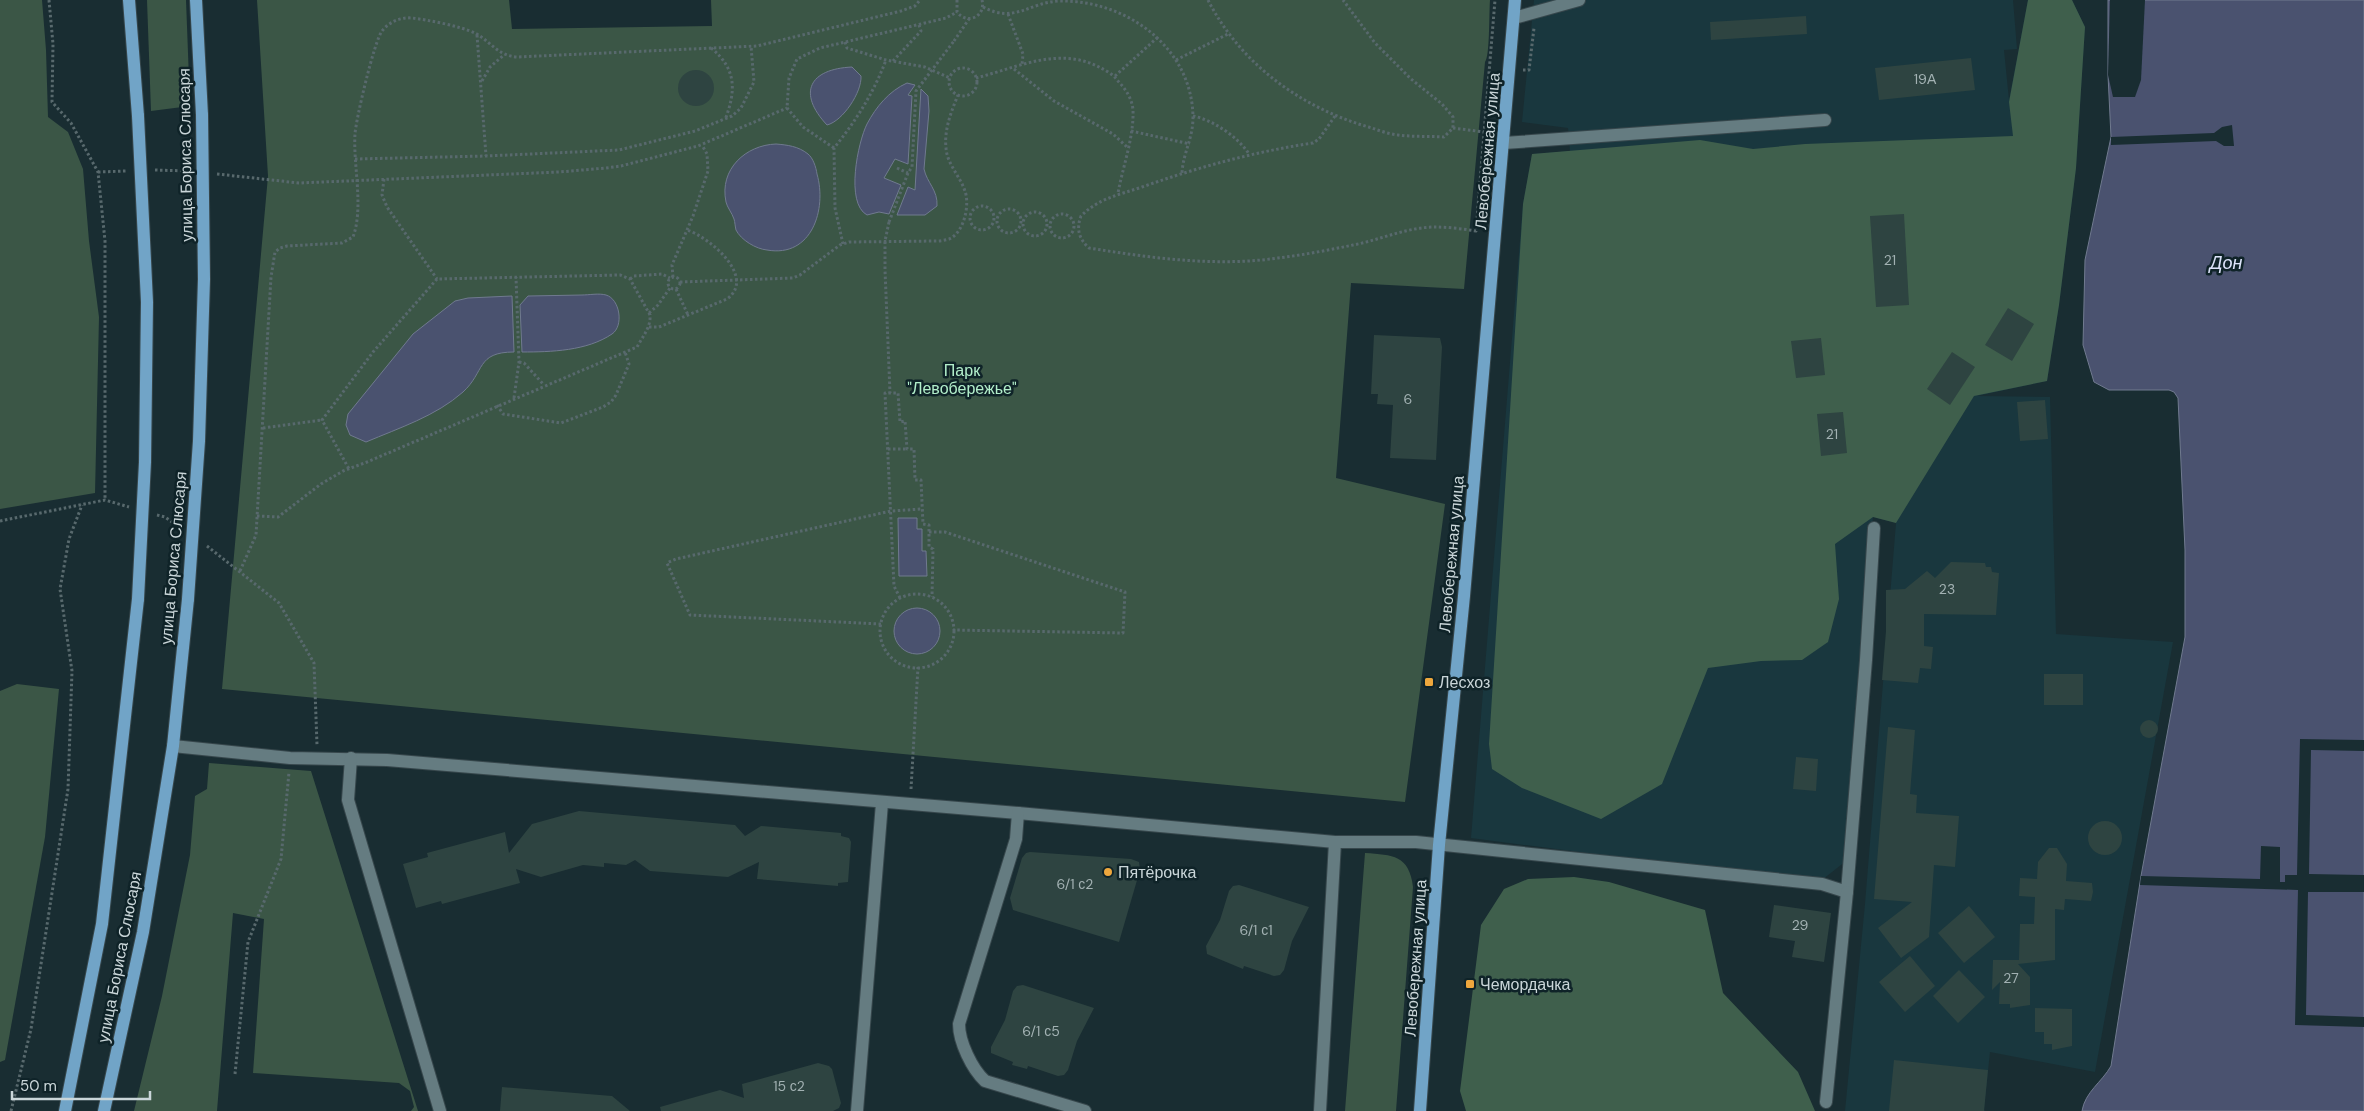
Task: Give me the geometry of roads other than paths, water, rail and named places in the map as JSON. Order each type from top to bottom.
[{"type":"main road","name":"улица Бориса Слюсаря","points":[[65,1111],[102,924],[138,599],[145,462],[147,302],[138,116],[129,0]]},
{"type":"main road","name":"улица Бориса Слюсаря","points":[[104,1111],[143,932],[173,746],[188,599],[199,441],[203,298],[202,115],[196,0]]},
{"type":"main road","name":"Левобережная улица","points":[[1424,1110],[1439,845],[1464,596],[1515,0]]},
{"type":"street","points":[[1514,18],[1579,0]]},
{"type":"street","points":[[1504,143],[1825,120]]},
{"type":"street","points":[[1826,1102],[1847,892],[1866,660],[1874,528]]},
{"type":"street","points":[[173,746],[290,758],[351,758],[910,805],[1018,812],[1336,842],[1416,842],[1822,884],[1847,892]]},
{"type":"street","points":[[351,758],[348,800],[440,1111]]},
{"type":"street","points":[[857,1111],[882,802]]},
{"type":"street","points":[[1018,812],[1016,840],[959,1024],[959,1032],[977,1074],[985,1080],[1085,1111]]},
{"type":"street","points":[[1320,1111],[1336,842]]},
{"type":"water","name":"Дон","points":[[2108,0],[2364,0],[2364,1111],[2082,1111],[2090,1093],[2111,1066],[2141,876],[2185,637],[2185,550],[2178,398],[2174,392],[2169,390],[2109,390],[2094,382],[2083,345],[2085,260],[2111,137],[2108,75]]},
{"type":"water","points":[[852,67],[861,76],[855,97],[839,118],[827,125],[812,103],[810,93],[812,85],[817,78],[826,72]]},
{"type":"water","points":[[907,83],[915,85],[908,95],[912,96],[908,164],[895,159],[884,178],[901,185],[889,214],[879,212],[867,215],[860,208],[856,198],[855,172],[860,144],[867,124],[879,106],[894,90]]},
{"type":"water","points":[[921,89],[928,96],[929,111],[924,169],[936,195],[937,206],[925,215],[897,215],[908,187],[915,190]]},
{"type":"water","points":[[765,145],[788,145],[804,151],[810,156],[815,166],[820,188],[820,202],[813,228],[805,239],[795,246],[782,250],[767,250],[749,243],[736,230],[734,219],[727,204],[725,190],[731,169],[737,161],[755,149]]},
{"type":"water","points":[[603,294],[611,297],[615,302],[619,319],[616,330],[612,334],[602,340],[580,347],[557,351],[522,352],[520,305],[528,296]]},
{"type":"water","points":[[512,296],[514,352],[493,355],[487,359],[470,385],[463,392],[429,415],[366,442],[350,435],[346,425],[348,414],[413,334],[455,301],[468,298]]},
{"type":"water","points":[[898,518],[917,518],[917,529],[922,529],[922,551],[926,551],[927,576],[899,576]]},
{"type":"water","points":[[917,608],[930,612],[936,618],[940,631],[936,644],[930,650],[917,654],[904,650],[898,644],[894,631],[898,618],[904,612]]},
{"type":"place","name":"Лесхоз","points":[[1429,682]]},
{"type":"place","name":"Пятёрочка","points":[[1108,872]]},
{"type":"place","name":"Чемордачка","points":[[1470,984]]},
{"type":"park label","name":"Парк \"Левобережье\"","points":[[962,379]]}]
